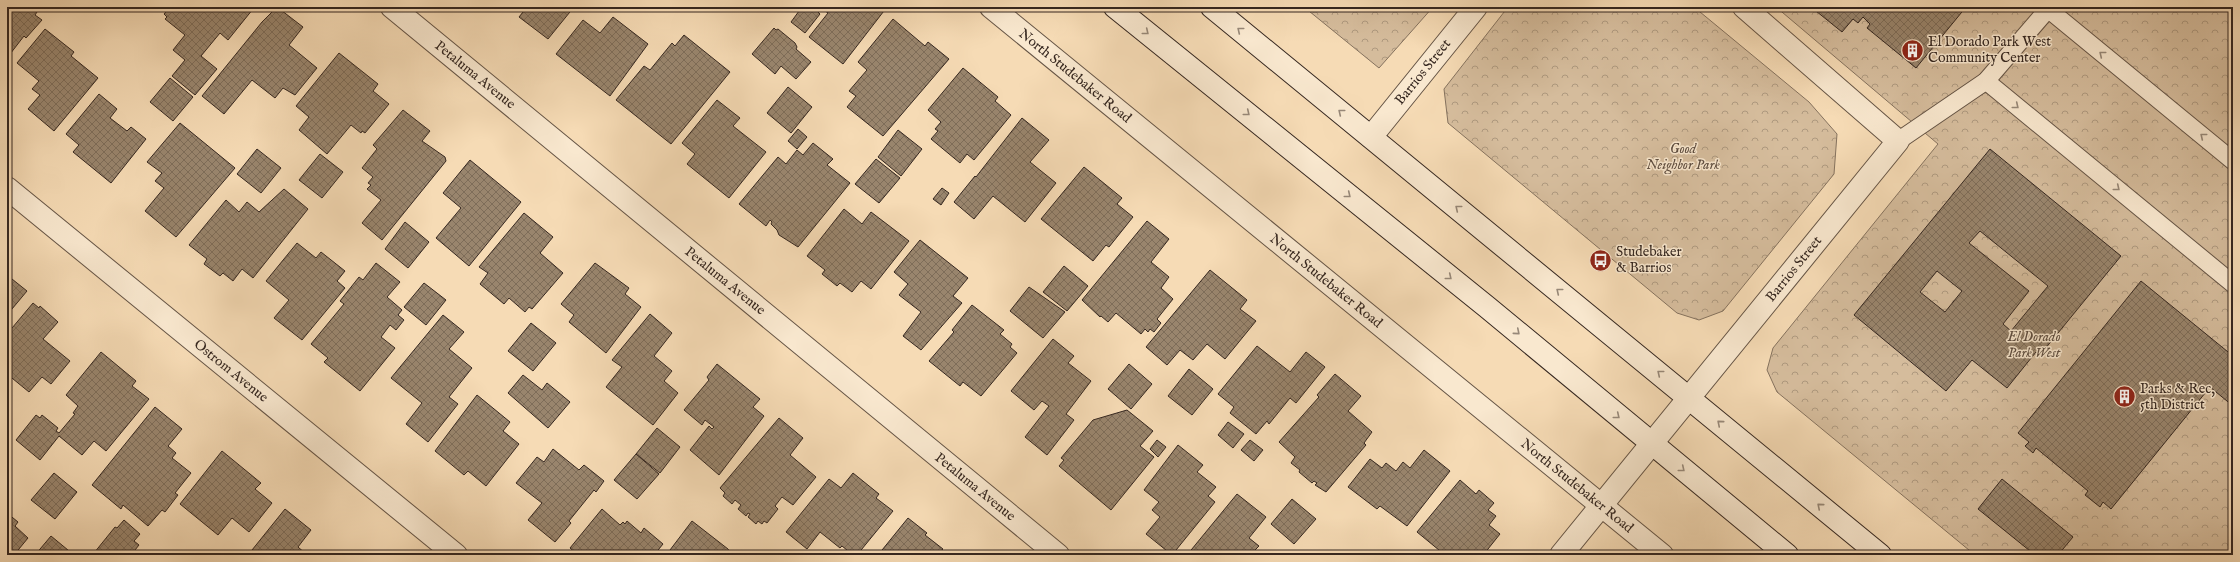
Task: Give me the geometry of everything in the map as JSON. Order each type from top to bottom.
[{"type":"street","name":"Petaluma Avenue","points":[[392,7],[1058,555]]},
{"type":"street","name":"North Studebaker Road","points":[[991,7],[1662,555]]},
{"type":"street","points":[[1116,7],[1481,302],[1652,445],[1787,555]]},
{"type":"street","points":[[1212,7],[1880,555]]},
{"type":"street","name":"Barrios Street","points":[[1371,137],[1476,7]]},
{"type":"street","points":[[1744,7],[1898,141]]},
{"type":"street","name":"Barrios Street","points":[[1561,555],[1898,141]]},
{"type":"street","name":"Ostrom Avenue","points":[[7,188],[456,555]]},
{"type":"lane","points":[[1898,141],[1986,81],[2048,9],[2233,161]]},
{"type":"lane","points":[[1986,81],[2233,284]]},
{"type":"green space","points":[[1304,7],[1433,7],[1379,68]]},
{"type":"green space","name":"Good Neighbor Park","points":[[1508,7],[1694,7],[1809,102],[1837,134],[1834,174],[1723,311],[1699,320],[1677,313],[1448,123],[1444,89]]},
{"type":"green space","name":"El Dorado Park West","points":[[1776,7],[2233,7],[2233,555],[1975,555],[1777,392],[1767,370],[1773,348],[1938,144]]},
{"type":"building","points":[[7,7],[30,7],[37,12],[35,15],[42,20],[26,38],[24,36],[7,58]]},
{"type":"building","points":[[170,7],[250,7],[253,9],[228,40],[220,33],[201,56],[217,69],[195,95],[172,76],[185,60],[173,50],[185,35],[165,19],[167,17],[164,14]]},
{"type":"building","points":[[277,7],[303,27],[289,45],[317,68],[295,95],[283,88],[275,98],[252,80],[224,114],[202,96],[262,22]]},
{"type":"building","points":[[527,7],[574,7],[548,39],[519,17]]},
{"type":"building","points":[[802,7],[887,7],[843,64],[809,37],[828,13],[821,8],[818,12],[820,14],[805,33],[791,22]]},
{"type":"building","name":"El Dorado Park West Community Center","points":[[1811,7],[1966,7],[1916,68],[1867,28],[1870,24],[1863,17],[1858,23],[1853,19],[1842,32]]},
{"type":"building","points":[[613,17],[648,44],[610,96],[556,54],[583,20],[600,33]]},
{"type":"building","points":[[893,19],[925,46],[928,42],[949,59],[883,136],[847,107],[856,96],[849,91],[867,70],[858,62]]},
{"type":"building","points":[[774,28],[776,30],[778,29],[795,43],[797,47],[796,49],[811,62],[796,79],[781,66],[775,74],[752,54]]},
{"type":"building","points":[[45,29],[74,52],[71,56],[98,78],[54,131],[28,109],[40,95],[32,89],[39,81],[17,63]]},
{"type":"building","points":[[684,35],[730,72],[671,144],[616,100],[644,66],[650,70],[672,43],[675,46]]},
{"type":"building","points":[[339,53],[378,84],[373,91],[389,104],[365,133],[362,131],[361,133],[351,125],[327,154],[299,130],[309,117],[296,106]]},
{"type":"building","points":[[963,68],[998,97],[995,101],[1011,115],[974,160],[967,154],[960,163],[931,139],[938,131],[935,129],[941,122],[928,110]]},
{"type":"building","points":[[170,78],[193,97],[173,121],[150,102]]},
{"type":"building","points":[[788,87],[812,107],[791,133],[767,113]]},
{"type":"building","points":[[99,94],[117,109],[110,118],[127,131],[131,127],[146,139],[111,183],[73,152],[79,145],[66,134]]},
{"type":"building","points":[[717,100],[740,118],[733,126],[766,152],[729,198],[687,164],[695,154],[682,143]]},
{"type":"building","points":[[403,110],[430,131],[422,141],[445,157],[446,161],[382,240],[362,223],[381,200],[367,189],[371,185],[368,183],[373,177],[362,168],[377,149],[373,145]]},
{"type":"building","points":[[1022,118],[1049,140],[1030,162],[1056,183],[1025,222],[993,196],[974,219],[954,202],[975,176],[976,177]]},
{"type":"building","points":[[180,123],[235,168],[176,237],[145,211],[164,188],[155,181],[162,173],[147,162]]},
{"type":"building","points":[[798,129],[807,137],[797,149],[788,141]]},
{"type":"building","points":[[898,130],[922,149],[901,176],[878,157]]},
{"type":"building","points":[[813,143],[833,159],[827,165],[850,183],[798,247],[779,235],[777,230],[771,224],[772,222],[770,220],[766,226],[739,204],[778,157],[786,164],[797,150],[803,155]]},
{"type":"building","points":[[257,149],[281,168],[261,193],[237,174]]},
{"type":"building","points":[[1990,149],[2121,256],[2040,355],[2036,352],[2007,388],[1972,360],[1946,391],[1854,315]],"holes":[[[1980,231],[2048,286],[2011,331],[2003,324],[2029,291],[1969,243]],[[1937,271],[1962,291],[1945,312],[1920,292]]]},
{"type":"building","points":[[320,154],[343,172],[322,198],[299,180]]},
{"type":"building","points":[[876,159],[900,178],[879,203],[855,184]]},
{"type":"building","points":[[470,160],[521,202],[469,266],[436,238],[461,208],[443,193]]},
{"type":"building","points":[[1084,167],[1122,198],[1117,204],[1133,217],[1109,247],[1106,245],[1093,261],[1041,219]]},
{"type":"building","points":[[942,188],[949,193],[941,205],[933,199]]},
{"type":"building","points":[[284,189],[308,209],[253,278],[242,269],[233,281],[223,273],[220,276],[204,264],[207,259],[189,245],[226,200],[239,212],[247,202],[259,212]]},
{"type":"building","points":[[844,209],[862,224],[871,212],[909,241],[871,289],[861,281],[852,292],[840,283],[837,286],[822,274],[825,270],[807,256]]},
{"type":"building","points":[[524,213],[553,237],[540,253],[563,273],[532,309],[529,307],[525,312],[509,298],[504,304],[480,284],[488,273],[479,267]]},
{"type":"building","points":[[1147,221],[1169,239],[1151,262],[1169,277],[1161,288],[1173,299],[1157,319],[1161,323],[1154,332],[1150,329],[1148,332],[1145,329],[1141,334],[1116,313],[1108,322],[1101,316],[1100,317],[1082,300]]},
{"type":"building","points":[[405,222],[429,242],[408,268],[385,249]]},
{"type":"building","points":[[920,240],[968,278],[953,296],[962,303],[921,350],[903,336],[921,312],[899,295],[908,284],[894,272]]},
{"type":"building","points":[[297,243],[316,258],[321,252],[345,271],[337,281],[345,288],[302,340],[274,318],[289,300],[266,281]]},
{"type":"building","points":[[376,263],[400,282],[387,297],[402,310],[398,315],[404,320],[396,330],[390,325],[381,337],[395,348],[360,391],[324,362],[328,358],[311,344],[344,304],[340,301],[359,277],[363,280]]},
{"type":"building","points":[[595,263],[629,288],[625,294],[641,307],[606,353],[569,322],[574,315],[561,304]]},
{"type":"building","points":[[1064,266],[1088,286],[1067,311],[1043,292]]},
{"type":"building","points":[[1210,270],[1247,300],[1240,309],[1256,321],[1225,359],[1207,344],[1193,360],[1180,350],[1167,365],[1146,347]]},
{"type":"building","points":[[7,275],[27,291],[7,315]]},
{"type":"building","name":"Parks & Rec, 5th District","points":[[2141,281],[2233,356],[2233,406],[2210,387],[2111,509],[2103,502],[2100,507],[2085,495],[2088,491],[2036,448],[2033,453],[2025,446],[2029,442],[2018,433]]},
{"type":"building","points":[[424,283],[446,300],[426,325],[404,307]]},
{"type":"building","points":[[1029,287],[1065,312],[1043,338],[1010,311]]},
{"type":"building","points":[[33,303],[39,308],[40,306],[58,322],[43,339],[70,361],[51,384],[42,377],[29,392],[7,374],[7,334]]},
{"type":"building","points":[[972,305],[1004,330],[1000,334],[1012,344],[1010,347],[1017,353],[981,396],[963,382],[960,386],[929,361],[954,332],[952,330]]},
{"type":"building","points":[[650,314],[672,333],[654,356],[672,371],[664,381],[678,393],[653,425],[606,387],[622,367],[612,360]]},
{"type":"building","points":[[443,315],[464,332],[449,349],[472,368],[449,397],[458,404],[428,442],[406,424],[422,403],[391,378]]},
{"type":"building","points":[[531,323],[556,343],[533,371],[508,351]]},
{"type":"building","points":[[1053,339],[1074,356],[1068,363],[1091,381],[1066,414],[1074,420],[1047,455],[1025,437],[1049,406],[1042,401],[1034,410],[1011,391]]},
{"type":"building","points":[[1257,346],[1290,372],[1306,352],[1325,367],[1296,403],[1290,398],[1269,424],[1267,421],[1256,434],[1230,413],[1234,407],[1218,394]]},
{"type":"building","points":[[101,352],[136,381],[132,386],[149,399],[106,451],[94,441],[82,455],[59,436],[40,460],[16,440],[36,415],[40,418],[42,415],[58,428],[56,431],[59,433],[75,414],[73,413],[78,406],[66,395]]},
{"type":"building","points":[[717,364],[760,399],[753,407],[764,416],[719,475],[690,450],[709,426],[712,429],[714,427],[705,420],[702,425],[684,410],[709,380],[707,377]]},
{"type":"building","points":[[1129,364],[1152,384],[1131,409],[1108,389]]},
{"type":"building","points":[[1189,369],[1213,389],[1192,415],[1168,396]]},
{"type":"building","points":[[1335,374],[1361,396],[1348,411],[1372,432],[1364,443],[1366,445],[1326,492],[1315,485],[1317,483],[1314,481],[1312,483],[1299,472],[1300,470],[1291,463],[1295,457],[1279,442],[1319,397],[1317,395]]},
{"type":"building","points":[[523,375],[542,390],[547,383],[570,402],[548,428],[508,393]]},
{"type":"building","points":[[477,395],[510,422],[503,431],[519,444],[486,486],[468,471],[464,475],[435,451]]},
{"type":"building","points":[[155,407],[182,429],[168,446],[176,453],[172,458],[191,473],[175,493],[178,495],[165,512],[162,510],[148,526],[123,505],[121,509],[92,485]]},
{"type":"building","points":[[1127,410],[1153,431],[1140,446],[1154,457],[1111,510],[1059,466],[1064,460],[1061,458],[1093,420]]},
{"type":"building","points":[[779,418],[803,438],[790,455],[816,477],[793,505],[782,497],[775,506],[778,509],[767,523],[764,521],[762,524],[758,521],[756,524],[748,517],[750,514],[748,513],[746,516],[738,509],[741,505],[735,500],[732,504],[723,496],[725,493],[720,488]]},
{"type":"building","points":[[1228,422],[1244,434],[1233,448],[1218,435]]},
{"type":"building","points":[[657,428],[680,447],[660,473],[636,454]]},
{"type":"building","points":[[1157,440],[1166,447],[1158,457],[1150,449]]},
{"type":"building","points":[[1250,440],[1263,450],[1254,461],[1241,450]]},
{"type":"building","points":[[1178,445],[1203,465],[1197,472],[1216,487],[1208,496],[1215,502],[1172,555],[1146,534],[1160,517],[1152,510],[1159,502],[1144,490]]},
{"type":"building","points":[[553,449],[579,470],[584,465],[604,481],[596,492],[594,490],[569,521],[571,523],[555,542],[528,520],[542,503],[516,483],[537,457],[544,462]]},
{"type":"building","points":[[1424,450],[1450,471],[1407,526],[1380,506],[1377,509],[1348,487],[1370,459],[1382,468],[1386,463],[1396,471],[1403,462],[1410,468]]},
{"type":"building","points":[[222,451],[261,483],[255,489],[272,503],[249,532],[232,518],[218,535],[180,504]]},
{"type":"building","points":[[636,454],[659,474],[637,499],[614,480]]},
{"type":"building","points":[[54,473],[77,492],[55,519],[31,500]]},
{"type":"building","points":[[853,473],[879,494],[876,498],[893,511],[857,555],[853,555],[842,546],[840,548],[820,532],[807,549],[786,532],[829,479],[841,488]]},
{"type":"building","points":[[2002,479],[2073,537],[2058,555],[2035,555],[1978,509]]},
{"type":"building","points":[[1460,480],[1476,494],[1479,490],[1494,503],[1488,510],[1496,516],[1489,525],[1500,534],[1484,554],[1485,555],[1445,555],[1417,532]]},
{"type":"building","points":[[1237,494],[1266,517],[1249,538],[1259,546],[1252,553],[1255,555],[1187,555]]},
{"type":"building","points":[[1292,499],[1316,519],[1294,544],[1271,524]]},
{"type":"building","points":[[285,509],[311,530],[298,547],[306,554],[248,555]]},
{"type":"building","points":[[602,509],[620,525],[623,522],[625,524],[627,521],[641,533],[644,528],[663,544],[654,555],[578,555],[570,548]]},
{"type":"building","points":[[7,513],[18,522],[15,526],[28,538],[14,555],[7,555]]},
{"type":"building","points":[[908,518],[927,533],[925,535],[943,549],[941,551],[946,555],[878,555]]},
{"type":"building","points":[[124,520],[140,534],[134,541],[139,545],[131,555],[97,555],[94,553],[115,527],[117,528]]},
{"type":"building","points":[[692,521],[728,549],[732,555],[676,555],[670,550]]},
{"type":"building","points":[[51,536],[74,555],[35,555]]},
{"type":"place","name":"El Dorado Park West Community Center","points":[[1913,50]]},
{"type":"place","name":"Studebaker & Barrios","points":[[1601,260]]},
{"type":"place","name":"Parks & Rec, 5th District","points":[[2125,397]]}]
